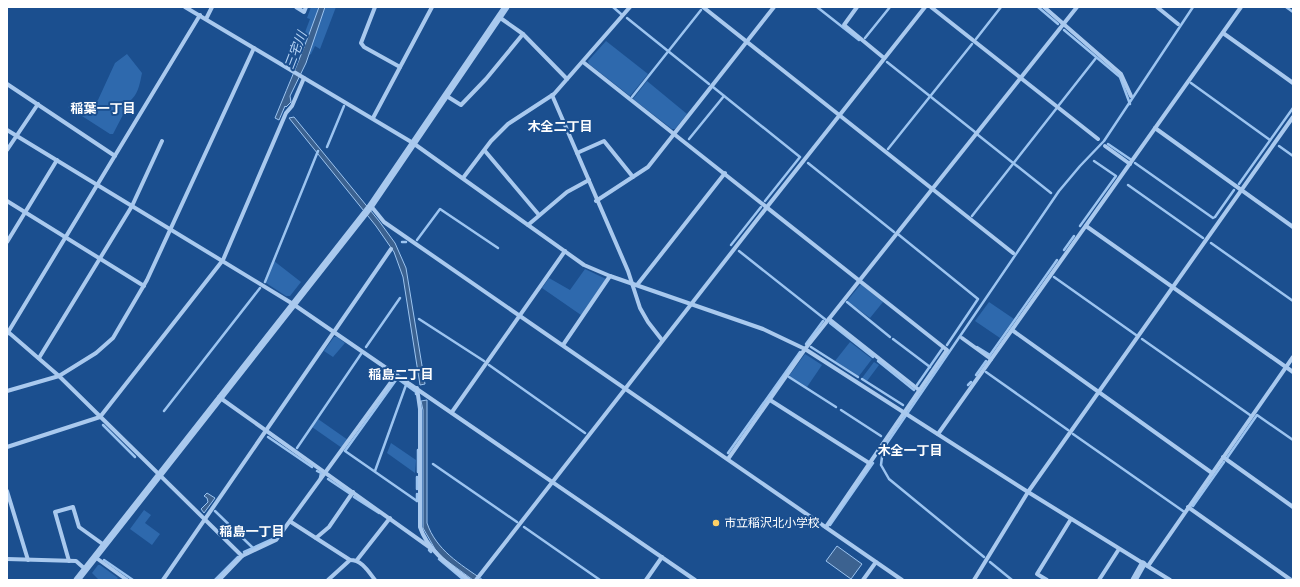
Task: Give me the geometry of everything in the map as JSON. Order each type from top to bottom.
[{"type":"street","points":[[186,7],[413,143],[584,265],[610,276],[763,329],[805,349],[1028,492],[1170,580]]},
{"type":"street","points":[[206,19],[212,7]]},
{"type":"street","points":[[296,7],[304,12],[306,7]]},
{"type":"street","points":[[375,7],[361,43],[364,47],[400,68]]},
{"type":"street","points":[[373,118],[432,7]]},
{"type":"street","points":[[77,580],[219,397],[371,206],[506,7]]},
{"type":"street","points":[[462,178],[491,141],[508,124],[552,95],[583,62],[630,7]]},
{"type":"street","points":[[703,7],[1013,253]]},
{"type":"street","points":[[596,201],[648,167],[774,7]]},
{"type":"street","points":[[857,7],[844,25],[884,58]]},
{"type":"street","points":[[478,578],[838,115],[925,7]]},
{"type":"street","points":[[931,7],[1098,139]]},
{"type":"street","points":[[1044,7],[1121,74],[1131,96]]},
{"type":"street","points":[[728,459],[805,349],[1076,7]]},
{"type":"street","points":[[1157,7],[1178,24]]},
{"type":"street","points":[[938,434],[1241,7]]},
{"type":"street","points":[[200,15],[66,238],[7,332],[40,358],[59,376],[242,556]]},
{"type":"street","points":[[499,17],[523,34],[567,79]]},
{"type":"street","points":[[1223,33],[1293,83]]},
{"type":"street","points":[[445,95],[461,105],[486,79],[523,34]]},
{"type":"street","points":[[7,391],[59,376],[96,353],[113,338],[144,286],[254,48]]},
{"type":"street","points":[[583,62],[767,206],[947,350],[826,527]]},
{"type":"street","points":[[7,447],[100,417],[223,260],[286,113],[292,106],[304,78]]},
{"type":"street","points":[[7,84],[115,156]]},
{"type":"street","points":[[552,95],[589,180],[596,201],[635,284],[643,313],[662,340]]},
{"type":"street","points":[[7,150],[38,104]]},
{"type":"street","points":[[974,580],[1028,492],[1293,117]]},
{"type":"street","points":[[1155,128],[1293,227]]},
{"type":"street","points":[[7,130],[223,260],[335,331],[695,580]]},
{"type":"street","points":[[40,358],[132,206],[162,141]]},
{"type":"street","points":[[577,153],[604,141],[633,177]]},
{"type":"street","points":[[1105,146],[1130,164]]},
{"type":"street","points":[[485,150],[539,215]]},
{"type":"street","points":[[7,242],[57,160]]},
{"type":"street","points":[[635,284],[725,173]]},
{"type":"street","points":[[528,225],[567,192],[589,180]]},
{"type":"street","points":[[7,202],[144,286]]},
{"type":"street","points":[[371,206],[384,222],[902,580]]},
{"type":"street","points":[[1086,226],[1293,372]]},
{"type":"street","points":[[163,580],[391,249]]},
{"type":"street","points":[[452,412],[565,251]]},
{"type":"street","points":[[563,345],[610,276]]},
{"type":"street","points":[[829,319],[919,390]]},
{"type":"street","points":[[1012,330],[1212,473]]},
{"type":"street","points":[[962,338],[991,359]]},
{"type":"street","points":[[1134,580],[1188,507],[1293,358]]},
{"type":"street","points":[[219,580],[242,556],[276,540],[326,474],[397,374]]},
{"type":"street","points":[[417,388],[420,409],[420,527],[423,537],[432,549],[444,561],[469,580]]},
{"type":"street","points":[[219,397],[432,549]]},
{"type":"street","points":[[770,400],[869,463]]},
{"type":"street","points":[[1223,457],[1293,507]]},
{"type":"street","points":[[7,491],[28,560]]},
{"type":"street","points":[[316,538],[329,527],[353,492]]},
{"type":"street","points":[[69,561],[55,512],[73,507],[79,527],[104,545]]},
{"type":"street","points":[[1188,507],[1291,580]]},
{"type":"street","points":[[357,560],[390,518]]},
{"type":"street","points":[[1047,580],[1037,574],[1071,519]]},
{"type":"street","points":[[291,522],[350,560],[357,560],[375,580]]},
{"type":"street","points":[[1099,580],[1119,549]]},
{"type":"street","points":[[95,557],[128,580]]},
{"type":"street","points":[[646,580],[662,557]]},
{"type":"street","points":[[7,559],[69,561],[76,562],[86,569]]},
{"type":"street","points":[[328,580],[350,560]]},
{"type":"street","points":[[863,580],[876,562]]},
{"type":"shaded area","points":[[311,7],[319,7],[303,53],[298,51],[310,19],[307,18]]},
{"type":"shaded area","points":[[319,7],[325,7],[306,63],[290,96],[291,102],[286,107],[285,106],[279,120],[275,118]]},
{"type":"shaded area","points":[[325,7],[336,7],[320,49],[315,46],[311,54],[307,56]]},
{"type":"shaded area","points":[[606,41],[648,74],[630,96],[589,64],[588,61]]},
{"type":"shaded area","points":[[127,54],[142,73],[141,80],[132,99],[127,101],[125,104],[127,107],[113,134],[110,134],[68,107],[75,105],[86,107],[98,100],[115,63]]},
{"type":"shaded area","points":[[647,81],[687,114],[675,129],[672,129],[633,99]]},
{"type":"shaded area","points":[[294,117],[379,221],[395,243],[406,268],[425,384],[420,385],[403,277],[394,252],[376,226],[289,118]]},
{"type":"shaded area","points":[[274,261],[301,282],[290,296],[286,296],[266,283]]},
{"type":"shaded area","points":[[585,269],[606,279],[581,315],[542,288],[549,278],[570,290]]},
{"type":"shaded area","points":[[861,284],[883,302],[870,318],[847,301]]},
{"type":"shaded area","points":[[989,302],[1014,319],[1000,338],[975,321]]},
{"type":"shaded area","points":[[334,337],[337,337],[345,343],[333,357],[324,351]]},
{"type":"shaded area","points":[[850,342],[872,359],[859,376],[835,361]]},
{"type":"shaded area","points":[[805,354],[822,365],[807,387],[789,376]]},
{"type":"shaded area","points":[[874,362],[879,365],[867,381],[862,378]]},
{"type":"shaded area","points":[[427,400],[427,523],[431,533],[443,549],[450,556],[483,580],[473,580],[443,558],[435,549],[423,528],[423,410],[421,401]]},
{"type":"shaded area","points":[[318,419],[348,440],[342,448],[312,427]]},
{"type":"shaded area","points":[[391,443],[416,460],[415,473],[387,453]]},
{"type":"shaded area","points":[[207,493],[215,498],[204,513],[201,509],[208,502],[207,498],[204,496]]},
{"type":"shaded area","points":[[144,510],[151,515],[145,523],[160,534],[152,545],[130,529]]},
{"type":"shaded area","points":[[837,546],[862,564],[851,579],[826,561]]},
{"type":"shaded area","points":[[98,565],[118,578],[116,580],[99,580],[92,573]]},
{"type":"waterway","points":[[613,7],[621,14]]},
{"type":"waterway","points":[[817,7],[859,40]]},
{"type":"waterway","points":[[865,38],[890,7]]},
{"type":"waterway","points":[[976,39],[1001,7]]},
{"type":"waterway","points":[[1038,7],[1058,24]]},
{"type":"waterway","points":[[984,557],[889,479],[881,465],[883,449],[1059,191],[1104,141],[1193,7]]},
{"type":"waterway","points":[[1286,7],[1293,12]]},
{"type":"waterway","points":[[632,97],[701,10]]},
{"type":"waterway","points":[[627,18],[709,84]]},
{"type":"waterway","points":[[1064,30],[1120,77],[1130,104]]},
{"type":"waterway","points":[[888,149],[972,44]]},
{"type":"waterway","points":[[1059,105],[1096,58]]},
{"type":"waterway","points":[[887,62],[975,132]]},
{"type":"waterway","points":[[1191,83],[1270,140]]},
{"type":"waterway","points":[[713,87],[800,157],[765,201]]},
{"type":"waterway","points":[[689,139],[724,96]]},
{"type":"waterway","points":[[327,147],[344,106]]},
{"type":"waterway","points":[[1239,184],[1293,108]]},
{"type":"waterway","points":[[972,216],[1056,109]]},
{"type":"waterway","points":[[978,135],[1051,193]]},
{"type":"waterway","points":[[1108,144],[1130,159]]},
{"type":"waterway","points":[[1279,146],[1293,156]]},
{"type":"waterway","points":[[265,282],[318,151]]},
{"type":"waterway","points":[[1080,226],[1116,176],[1094,161]]},
{"type":"waterway","points":[[808,163],[894,232]]},
{"type":"waterway","points":[[1135,163],[1213,218],[1234,190]]},
{"type":"waterway","points":[[1128,185],[1203,238]]},
{"type":"waterway","points":[[731,245],[761,207]]},
{"type":"waterway","points":[[417,240],[440,209],[498,248]]},
{"type":"waterway","points":[[899,235],[978,299],[947,345]]},
{"type":"waterway","points":[[1064,250],[1074,236]]},
{"type":"waterway","points":[[1211,243],[1293,301]]},
{"type":"waterway","points":[[739,251],[826,320]]},
{"type":"waterway","points":[[977,347],[990,355],[1057,260]]},
{"type":"waterway","points":[[1054,277],[1136,335]]},
{"type":"waterway","points":[[164,411],[260,288]]},
{"type":"waterway","points":[[366,347],[400,298]]},
{"type":"waterway","points":[[847,302],[890,337]]},
{"type":"waterway","points":[[419,319],[484,361]]},
{"type":"waterway","points":[[806,344],[823,321]]},
{"type":"waterway","points":[[830,323],[873,357]]},
{"type":"waterway","points":[[893,339],[930,367]]},
{"type":"waterway","points":[[1142,339],[1250,415]]},
{"type":"waterway","points":[[811,347],[858,377]]},
{"type":"waterway","points":[[917,385],[942,349]]},
{"type":"waterway","points":[[728,453],[800,352]]},
{"type":"waterway","points":[[297,448],[361,354]]},
{"type":"waterway","points":[[878,361],[914,390]]},
{"type":"waterway","points":[[976,375],[986,361]]},
{"type":"waterway","points":[[489,365],[585,433]]},
{"type":"waterway","points":[[986,372],[1068,430]]},
{"type":"waterway","points":[[789,377],[836,407]]},
{"type":"waterway","points":[[416,394],[416,392],[398,379],[396,380],[345,451],[417,501]]},
{"type":"waterway","points":[[862,379],[903,405]]},
{"type":"waterway","points":[[968,385],[971,382]]},
{"type":"waterway","points":[[375,471],[406,385]]},
{"type":"waterway","points":[[841,410],[881,436]]},
{"type":"waterway","points":[[1227,458],[1257,415],[1293,440]]},
{"type":"waterway","points":[[103,425],[135,457]]},
{"type":"waterway","points":[[1073,434],[1183,511]]},
{"type":"waterway","points":[[268,437],[312,467]]},
{"type":"waterway","points":[[418,450],[418,472]]},
{"type":"waterway","points":[[1193,506],[1224,462]]},
{"type":"waterway","points":[[830,525],[873,463]]},
{"type":"waterway","points":[[433,464],[517,522]]},
{"type":"waterway","points":[[317,471],[321,473],[320,478]]},
{"type":"waterway","points":[[417,477],[417,489]]},
{"type":"waterway","points":[[328,479],[349,493]]},
{"type":"waterway","points":[[417,494],[417,501]]},
{"type":"waterway","points":[[354,497],[379,513]]},
{"type":"waterway","points":[[215,511],[253,548]]},
{"type":"waterway","points":[[524,527],[600,580]]},
{"type":"waterway","points":[[244,552],[275,538],[281,530]]},
{"type":"waterway","points":[[215,580],[238,557]]},
{"type":"waterway","points":[[439,559],[464,580]]},
{"type":"waterway","points":[[104,560],[133,580]]},
{"type":"waterway","points":[[990,562],[1012,580]]},
{"type":"place","name":"市立稲沢北小学校","points":[[716,523]]},
{"type":"district","name":"稲葉一丁目","points":[[103,108]]},
{"type":"district","name":"木全二丁目","points":[[560,126]]},
{"type":"district","name":"稲島二丁目","points":[[401,374]]},
{"type":"district","name":"木全一丁目","points":[[910,450]]},
{"type":"district","name":"稲島一丁目","points":[[252,531]]},
{"type":"water label","name":"三宅川","points":[[295,50]]}]
